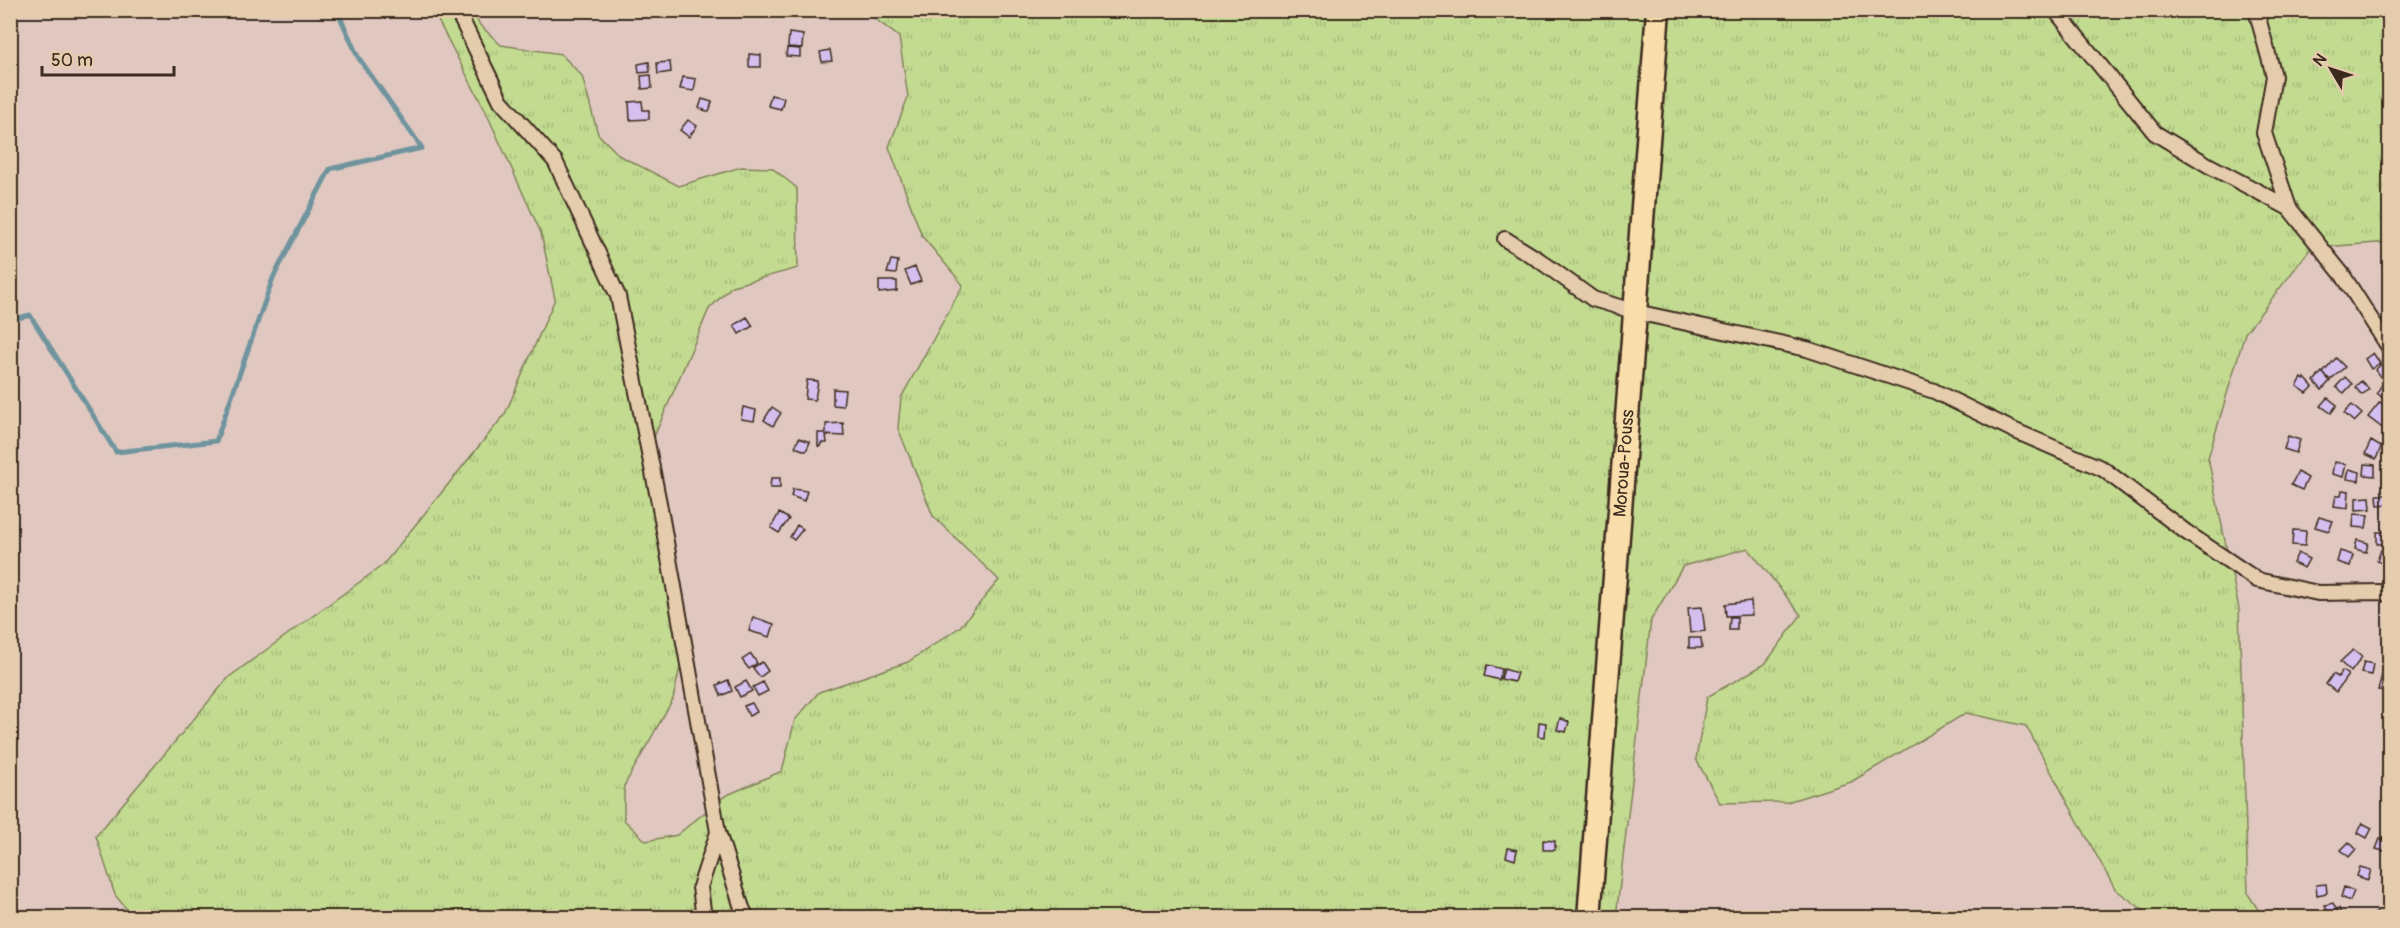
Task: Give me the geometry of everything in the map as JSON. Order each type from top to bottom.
[{"type":"main road","name":"Moroua-Pouss","points":[[1589,918],[1658,10]]},
{"type":"street","points":[[457,10],[501,101],[555,161],[618,296],[659,503],[718,832],[747,918]]},
{"type":"street","points":[[2055,10],[2155,133],[2208,165],[2289,208]]},
{"type":"street","points":[[2256,10],[2274,76],[2264,133],[2289,208],[2342,274],[2390,349]]},
{"type":"street","points":[[1505,239],[1539,260],[1593,299],[1635,312],[1808,349],[1934,391],[2013,430],[2103,468],[2186,532],[2257,580],[2318,593],[2381,592],[2390,595]]},
{"type":"street","points":[[704,918],[700,886],[718,832]]},
{"type":"path","points":[[2366,918],[2390,908]]},
{"type":"green space","points":[[433,11],[473,11],[479,24],[501,45],[561,54],[582,76],[598,134],[620,156],[679,186],[741,167],[772,168],[797,188],[798,268],[732,286],[709,309],[654,437],[655,507],[687,635],[673,699],[624,786],[624,820],[646,841],[677,835],[725,796],[782,771],[795,720],[819,692],[908,662],[960,627],[999,580],[933,516],[898,428],[901,398],[963,285],[922,236],[889,147],[908,97],[899,37],[865,11],[2389,11],[2389,242],[2311,248],[2245,333],[2208,458],[2239,609],[2248,894],[2263,917],[2153,917],[2115,889],[2026,726],[1966,713],[1851,782],[1787,802],[1720,803],[1696,759],[1707,697],[1765,664],[1801,615],[1748,548],[1683,566],[1651,620],[1616,917],[133,917],[115,895],[96,836],[229,677],[383,565],[505,414],[555,299],[541,233],[486,112]]},
{"type":"building","points":[[789,33],[803,35],[802,48],[788,47]]},
{"type":"building","points":[[787,48],[800,49],[800,57],[786,56]]},
{"type":"building","points":[[830,50],[832,61],[822,62],[820,52]]},
{"type":"building","points":[[749,54],[761,55],[761,67],[749,67]]},
{"type":"building","points":[[649,62],[650,72],[639,73],[638,64]]},
{"type":"building","points":[[670,62],[671,72],[658,74],[657,63]]},
{"type":"building","points":[[651,75],[652,88],[642,89],[641,76]]},
{"type":"building","points":[[683,77],[696,79],[694,91],[680,89]]},
{"type":"building","points":[[771,95],[784,98],[781,109],[768,106]]},
{"type":"building","points":[[702,99],[712,102],[709,112],[699,108]]},
{"type":"building","points":[[642,101],[643,110],[649,110],[649,119],[630,120],[629,102]]},
{"type":"building","points":[[688,120],[697,126],[689,137],[680,130]]},
{"type":"building","points":[[891,260],[898,261],[896,274],[887,273]]},
{"type":"building","points":[[915,267],[921,281],[911,285],[905,271]]},
{"type":"building","points":[[879,281],[897,281],[897,291],[879,293]]},
{"type":"building","points":[[747,317],[753,326],[739,334],[734,325]]},
{"type":"building","points":[[2373,353],[2380,363],[2371,369],[2365,359]]},
{"type":"building","points":[[2336,358],[2345,367],[2330,380],[2323,373]]},
{"type":"building","points":[[2384,362],[2390,368],[2390,374],[2382,379],[2375,370]]},
{"type":"building","points":[[2322,372],[2330,381],[2322,390],[2314,381]]},
{"type":"building","points":[[2345,377],[2352,384],[2344,393],[2336,387]]},
{"type":"building","points":[[2302,378],[2304,380],[2305,378],[2313,387],[2307,393],[2297,386]]},
{"type":"building","points":[[807,380],[818,381],[815,400],[805,399]]},
{"type":"building","points":[[2390,380],[2390,395],[2385,400],[2377,393],[2381,386]]},
{"type":"building","points":[[2361,381],[2369,389],[2362,395],[2355,387]]},
{"type":"building","points":[[833,389],[845,390],[843,406],[833,405]]},
{"type":"building","points":[[2328,398],[2337,405],[2331,413],[2321,406]]},
{"type":"building","points":[[2380,402],[2390,409],[2389,433],[2368,417]]},
{"type":"building","points":[[2352,405],[2362,414],[2354,422],[2344,413]]},
{"type":"building","points":[[743,407],[756,410],[754,421],[741,419]]},
{"type":"building","points":[[772,407],[781,413],[773,426],[764,420]]},
{"type":"building","points":[[843,423],[844,436],[826,435],[827,443],[821,443],[820,447],[818,446],[818,433],[826,433],[826,424]]},
{"type":"building","points":[[2288,436],[2300,440],[2296,453],[2284,449]]},
{"type":"building","points":[[799,438],[810,442],[806,451],[795,447]]},
{"type":"building","points":[[2371,441],[2381,447],[2376,459],[2365,454]]},
{"type":"building","points":[[2334,462],[2346,464],[2343,477],[2332,474]]},
{"type":"building","points":[[2365,464],[2375,465],[2375,476],[2364,475]]},
{"type":"building","points":[[2349,469],[2360,472],[2359,481],[2347,479]]},
{"type":"building","points":[[2298,472],[2308,478],[2302,490],[2291,485]]},
{"type":"building","points":[[771,478],[780,478],[780,488],[770,488]]},
{"type":"building","points":[[793,489],[807,491],[804,501],[791,496]]},
{"type":"building","points":[[2342,490],[2349,491],[2348,508],[2334,506],[2336,495],[2341,495]]},
{"type":"building","points":[[2377,495],[2390,495],[2390,504],[2378,505]]},
{"type":"building","points":[[2370,497],[2371,509],[2356,510],[2356,498]]},
{"type":"building","points":[[779,513],[789,519],[779,533],[771,528]]},
{"type":"building","points":[[2354,514],[2368,515],[2366,528],[2353,527]]},
{"type":"building","points":[[2319,517],[2333,521],[2329,531],[2315,527]]},
{"type":"building","points":[[797,525],[803,529],[794,540],[790,537]]},
{"type":"building","points":[[2293,530],[2306,531],[2305,546],[2292,545]]},
{"type":"building","points":[[2377,532],[2390,532],[2390,544],[2377,544]]},
{"type":"building","points":[[2357,540],[2368,543],[2366,552],[2355,549]]},
{"type":"building","points":[[2381,550],[2390,553],[2387,566],[2377,561]]},
{"type":"building","points":[[2340,551],[2353,555],[2350,566],[2337,562]]},
{"type":"building","points":[[2298,553],[2309,559],[2304,568],[2293,563]]},
{"type":"building","points":[[1751,601],[1752,615],[1726,616],[1725,604]]},
{"type":"building","points":[[1702,607],[1705,631],[1690,633],[1688,608]]},
{"type":"building","points":[[753,617],[774,624],[770,637],[749,631]]},
{"type":"building","points":[[1730,617],[1737,617],[1737,630],[1729,630]]},
{"type":"building","points":[[1689,638],[1701,638],[1702,648],[1689,648]]},
{"type":"building","points":[[2353,650],[2362,657],[2351,672],[2340,662]]},
{"type":"building","points":[[751,654],[757,663],[749,669],[742,660]]},
{"type":"building","points":[[762,662],[768,671],[760,677],[753,668]]},
{"type":"building","points":[[2364,662],[2373,664],[2371,675],[2361,673]]},
{"type":"building","points":[[1487,665],[1502,669],[1499,680],[1484,676]]},
{"type":"building","points":[[1504,669],[1517,673],[1514,682],[1501,679]]},
{"type":"building","points":[[2342,671],[2348,675],[2336,692],[2326,684],[2333,674],[2338,677]]},
{"type":"building","points":[[2382,675],[2390,675],[2390,691],[2378,690]]},
{"type":"building","points":[[728,680],[732,691],[721,696],[717,685]]},
{"type":"building","points":[[746,681],[752,691],[740,697],[735,687]]},
{"type":"building","points":[[763,682],[768,691],[758,696],[753,687]]},
{"type":"building","points":[[752,703],[757,712],[749,716],[744,706]]},
{"type":"building","points":[[1560,718],[1569,722],[1566,732],[1557,730]]},
{"type":"building","points":[[1539,722],[1546,723],[1545,737],[1538,736]]},
{"type":"building","points":[[2362,823],[2372,828],[2367,838],[2358,833]]},
{"type":"building","points":[[2380,839],[2390,842],[2387,852],[2376,849]]},
{"type":"building","points":[[1543,840],[1555,841],[1555,850],[1543,850]]},
{"type":"building","points":[[2349,842],[2356,849],[2349,857],[2341,850]]},
{"type":"building","points":[[1508,848],[1517,850],[1515,860],[1506,857]]},
{"type":"building","points":[[2360,867],[2371,870],[2368,880],[2357,876]]},
{"type":"building","points":[[2326,884],[2327,893],[2317,895],[2316,885]]},
{"type":"building","points":[[2344,887],[2354,891],[2350,901],[2341,897]]},
{"type":"building","points":[[2333,903],[2336,909],[2339,908],[2342,918],[2330,918],[2325,905]]},
{"type":"waterway","points":[[10,320],[30,315],[116,452],[216,441],[273,278],[330,169],[422,148],[358,57],[337,10]]}]
